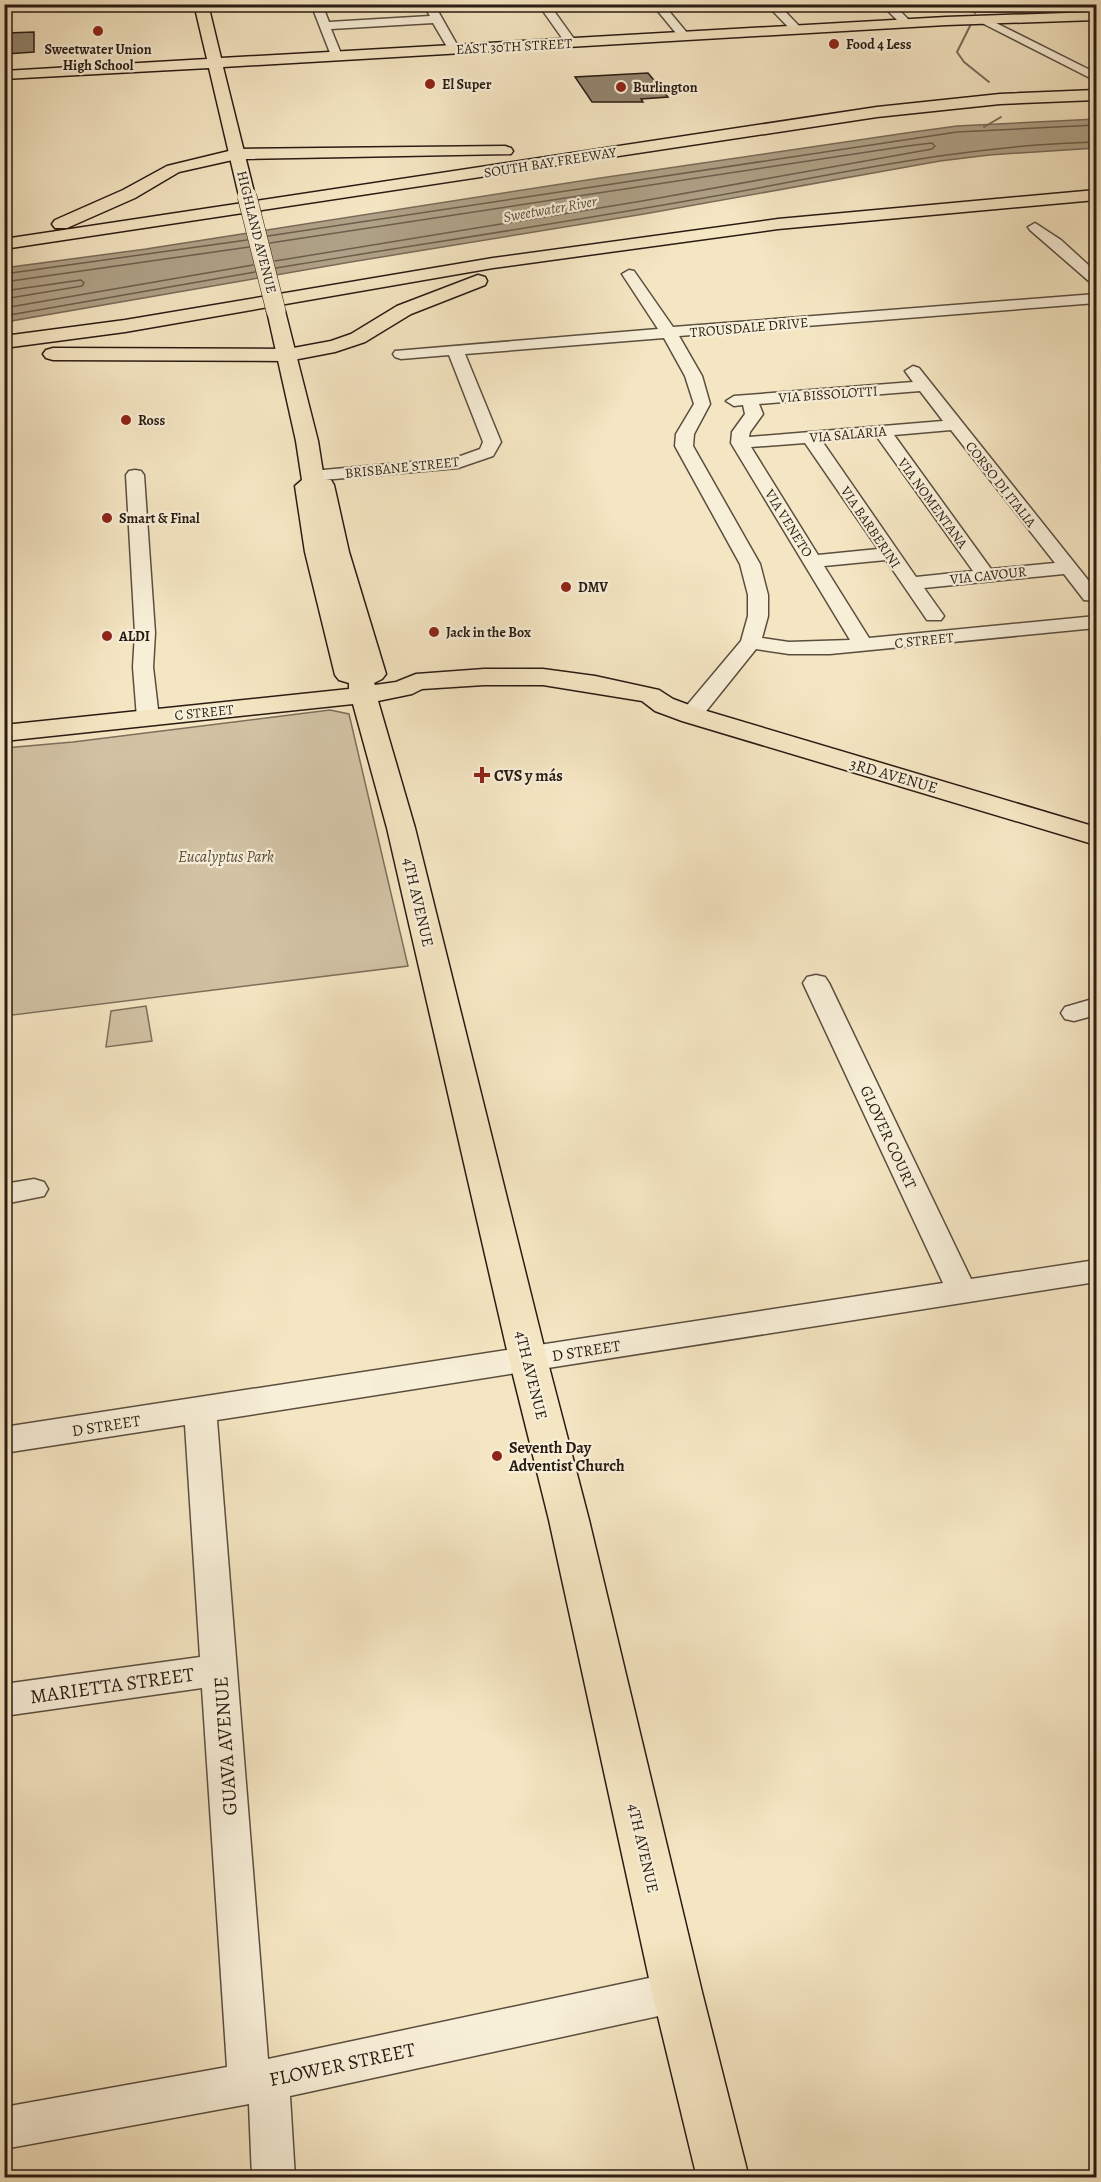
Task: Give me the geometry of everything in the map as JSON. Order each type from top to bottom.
[{"type":"main road","name":"HIGHLAND AVENUE","points":[[201,4],[245,191],[288,355],[312,473]]},
{"type":"main road","name":"EAST 30TH STREET","points":[[4,75],[906,23],[1096,16]]},
{"type":"main road","name":"SOUTH BAY FREEWAY","points":[[4,244],[933,105],[1095,95]]},
{"type":"main road","points":[[4,238],[57,225],[86,214],[173,169],[237,154],[527,150],[805,123]]},
{"type":"main road","points":[[4,342],[124,326],[493,263],[778,224],[1096,195]]},
{"type":"main road","points":[[4,357],[112,353],[288,355],[336,346],[358,338],[404,310],[447,292],[496,276],[655,241]]},
{"type":"main road","name":"4TH AVENUE","points":[[312,473],[306,486],[317,552],[348,675],[362,687],[401,828],[528,1359],[569,1520],[677,1992],[723,2178]]},
{"type":"main road","name":"C STREET","points":[[4,733],[148,718],[362,687],[418,692],[515,688],[593,695],[641,706],[664,705],[691,715]]},
{"type":"main road","name":"3RD AVENUE","points":[[691,715],[1096,836]]},
{"type":"street","points":[[316,4],[336,56]]},
{"type":"street","points":[[430,4],[454,50]]},
{"type":"street","points":[[543,4],[571,43]]},
{"type":"street","points":[[657,4],[684,36]]},
{"type":"street","points":[[771,4],[797,30]]},
{"type":"street","points":[[886,4],[906,23]]},
{"type":"street","points":[[325,26],[439,19]]},
{"type":"street","points":[[984,20],[1096,78]]},
{"type":"street","points":[[1035,227],[1096,280]]},
{"type":"street","points":[[629,274],[669,333],[702,397],[702,404],[685,434],[684,447],[750,564],[758,595],[758,616],[751,642],[691,715]]},
{"type":"street","name":"TROUSDALE DRIVE","points":[[401,354],[1096,298]]},
{"type":"street","name":"BRISBANE STREET","points":[[312,473],[458,463],[487,452],[492,442],[455,350]]},
{"type":"street","name":"CORSO DI ITALIA","points":[[913,371],[1091,596]]},
{"type":"street","name":"VIA BISSOLOTTI","points":[[740,443],[741,432],[754,414],[753,407],[740,401],[924,386]]},
{"type":"street","name":"VIA SALARIA","points":[[740,443],[955,425]]},
{"type":"street","name":"VIA NOMENTANA","points":[[882,431],[985,574]]},
{"type":"street","name":"VIA BARBERINI","points":[[810,437],[934,616]]},
{"type":"street","name":"VIA VENETO","points":[[740,443],[863,645]]},
{"type":"street","points":[[135,475],[145,633],[143,666],[148,718]]},
{"type":"street","points":[[813,561],[889,554]]},
{"type":"street","name":"VIA CAVOUR","points":[[910,583],[985,574],[1067,568]]},
{"type":"street","name":"C STREET","points":[[751,642],[803,649],[1096,622]]},
{"type":"street","name":"GLOVER COURT","points":[[816,983],[962,1291]]},
{"type":"street","points":[[4,1194],[34,1189]]},
{"type":"street","name":"D STREET","points":[[4,1440],[1096,1270]]},
{"type":"street","name":"GUAVA AVENUE","points":[[200,1410],[220,1670],[258,2081],[274,2178]]},
{"type":"street","name":"MARIETTA STREET","points":[[4,1700],[220,1670]]},
{"type":"street","name":"FLOWER STREET","points":[[4,2128],[258,2081],[677,1992]]},
{"type":"green space","points":[[1084,4],[1093,10],[1077,13],[972,12],[964,5]]},
{"type":"green space","name":"Eucalyptus Park","points":[[330,710],[349,714],[408,966],[5,1016],[5,748],[73,742]]},
{"type":"green space","points":[[146,1006],[152,1041],[106,1047],[111,1011]]},
{"type":"water","name":"Sweetwater River","points":[[1096,119],[1096,148],[989,155],[940,161],[644,214],[5,322],[4,268],[146,249],[587,180],[957,126]]},
{"type":"building","points":[[34,32],[34,52],[6,54],[6,33]]},
{"type":"building","name":"Burlington","points":[[648,73],[668,97],[641,99],[643,102],[592,102],[575,77]]},
{"type":"waterway","points":[[975,13],[979,4]]},
{"type":"waterway","points":[[970,26],[957,52],[964,62],[989,82]]},
{"type":"waterway","points":[[984,127],[1001,117]]},
{"type":"place","name":"Sweetwater Union High School","points":[[98,31]]},
{"type":"place","name":"Food 4 Less","points":[[834,44]]},
{"type":"place","name":"El Super","points":[[430,84]]},
{"type":"place","name":"Burlington","points":[[621,87]]},
{"type":"place","name":"Ross","points":[[126,420]]},
{"type":"place","name":"Smart & Final","points":[[107,518]]},
{"type":"place","name":"DMV","points":[[566,587]]},
{"type":"place","name":"Jack in the Box","points":[[434,632]]},
{"type":"place","name":"ALDI","points":[[107,636]]},
{"type":"place","name":"CVS y más","points":[[482,775]]},
{"type":"place","name":"Seventh Day Adventist Church","points":[[497,1456]]}]
